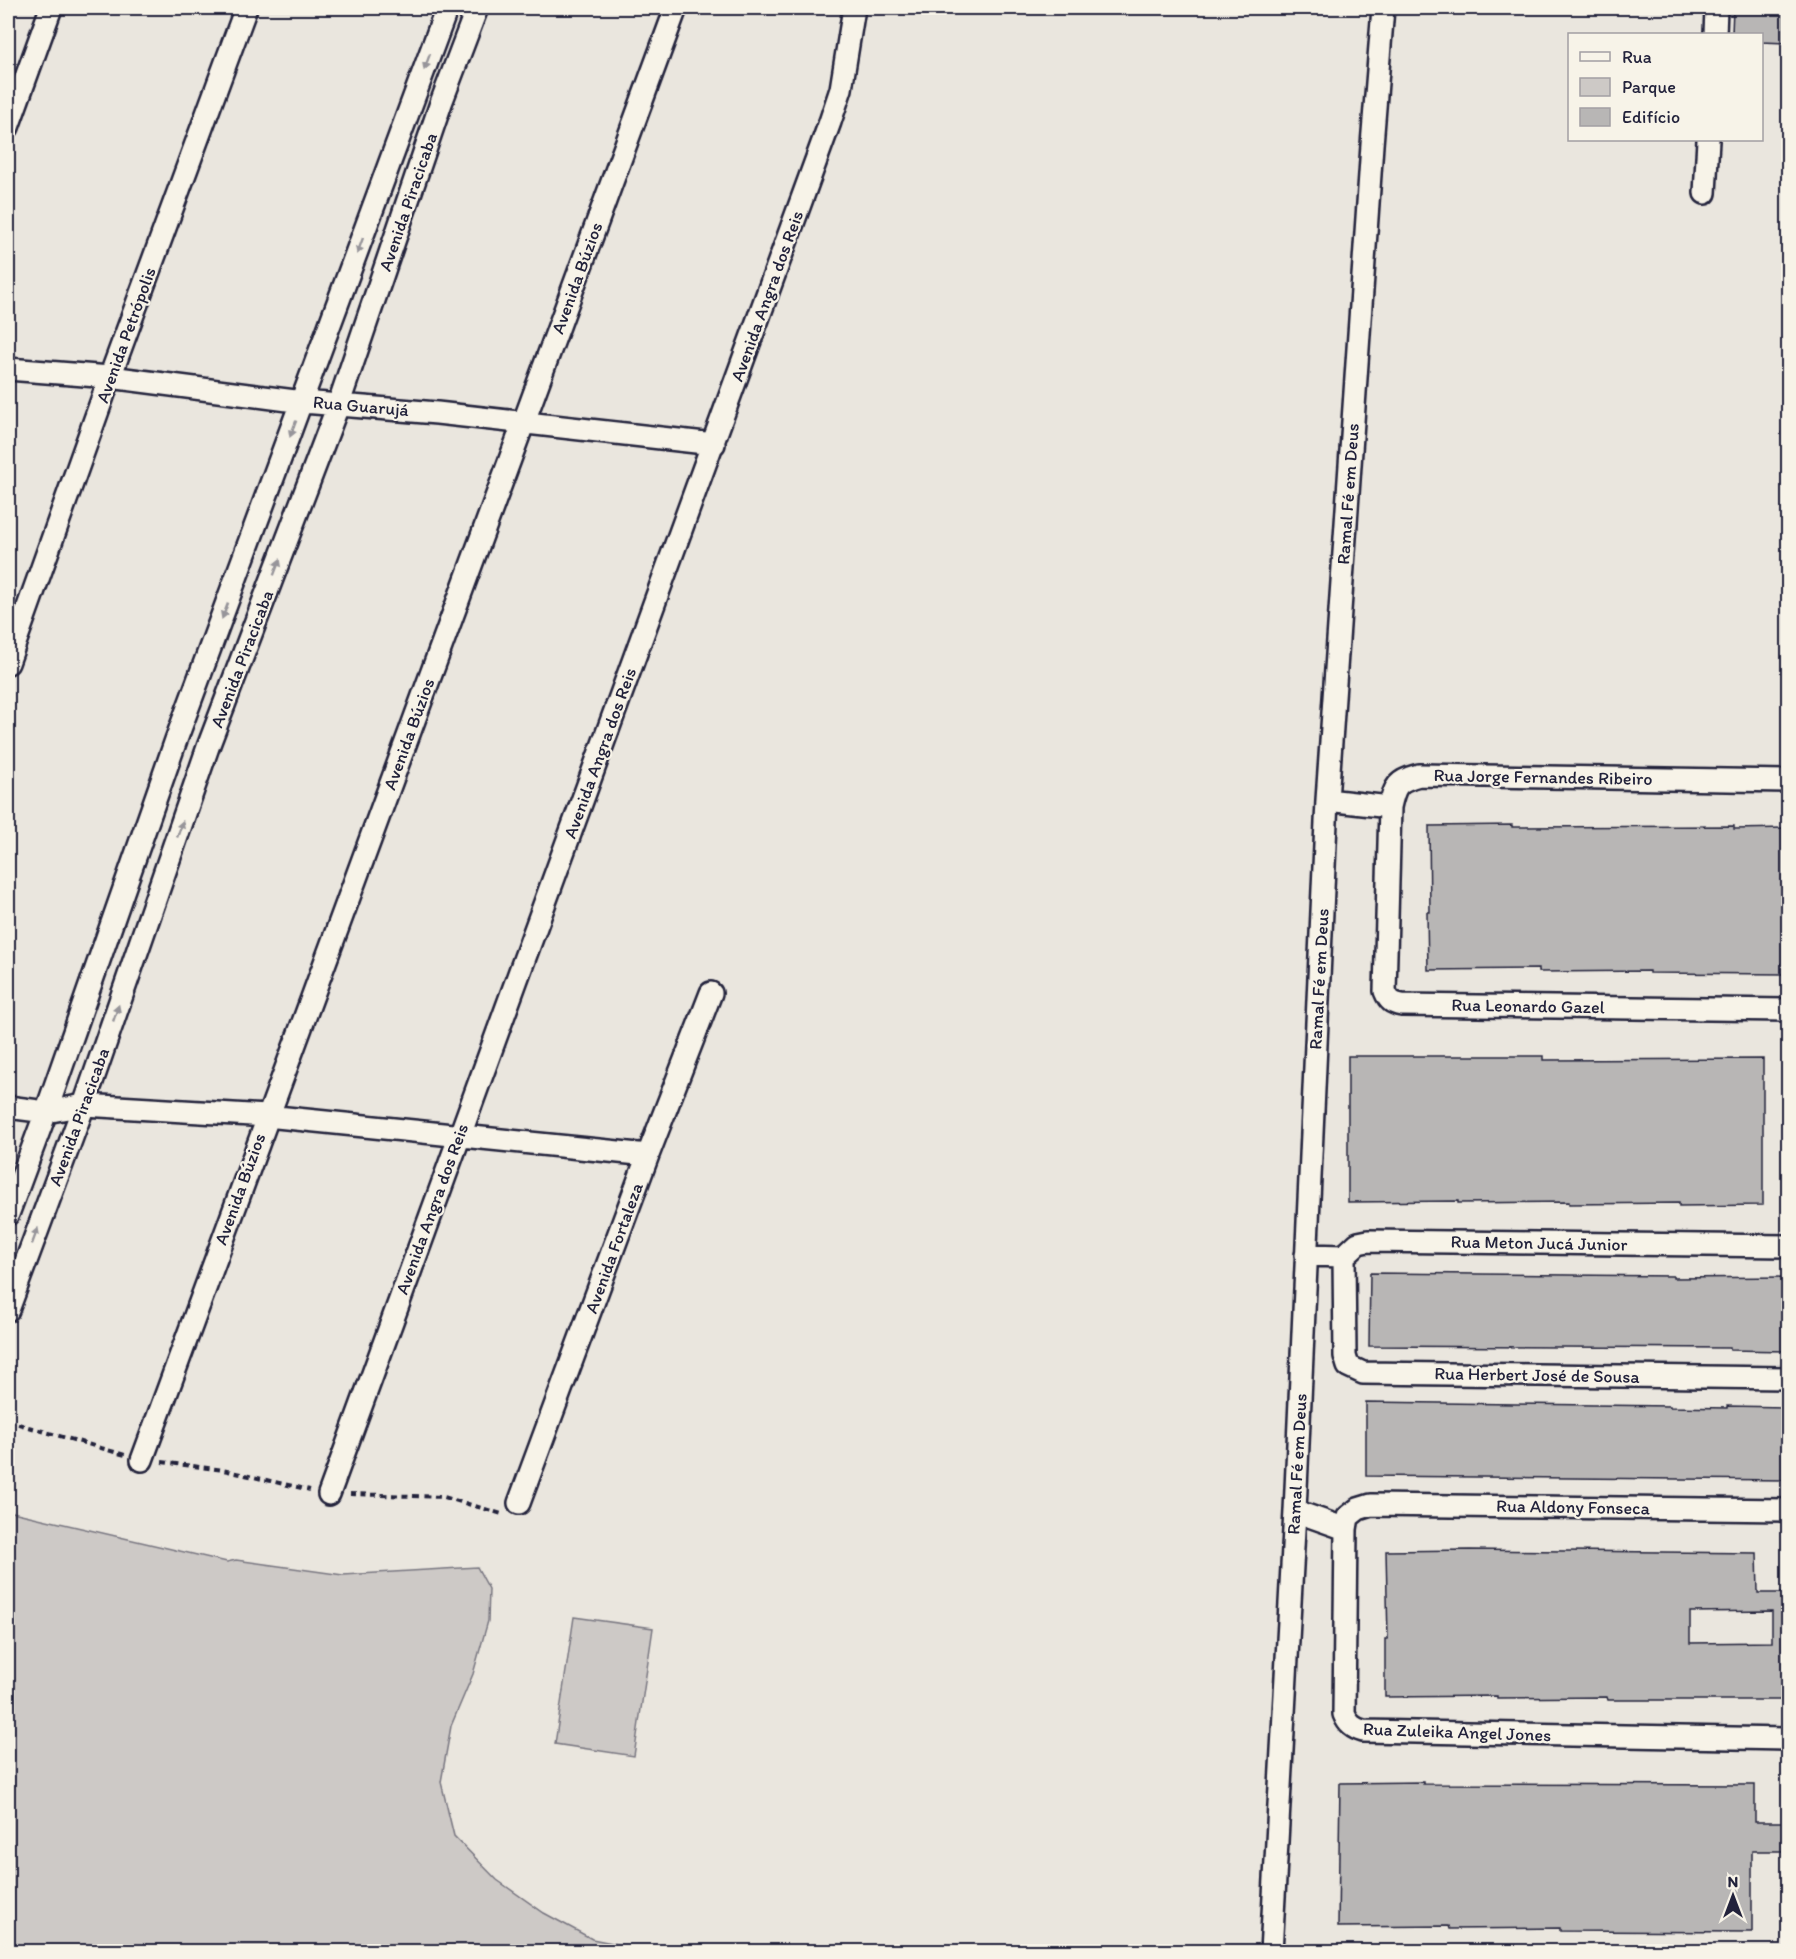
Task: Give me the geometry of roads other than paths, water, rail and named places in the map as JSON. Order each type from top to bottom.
[{"type":"street","points":[[8,127],[51,8]]},
{"type":"street","name":"Avenida Petrópolis","points":[[8,663],[110,377],[246,8]]},
{"type":"street","name":"Avenida Piracicaba","points":[[8,1215],[176,740],[447,8]]},
{"type":"street","name":"Avenida Piracicaba","points":[[8,1310],[84,1105],[208,747],[339,403],[441,103],[477,8]]},
{"type":"street","name":"Avenida Búzios","points":[[142,1460],[676,8]]},
{"type":"street","name":"Avenida Angra dos Reis","points":[[329,1494],[842,90],[855,8]]},
{"type":"street","name":"Ramal Fé em Deus","points":[[1271,1952],[1295,1511],[1327,800],[1383,8]]},
{"type":"street","points":[[1715,33],[1716,8]]},
{"type":"street","points":[[1705,193],[1708,141]]},
{"type":"street","name":"Rua Guarujá","points":[[8,369],[110,377],[303,402],[339,403],[714,444]]},
{"type":"street","name":"Rua Jorge Fernandes Ribeiro","points":[[1388,881],[1389,807],[1394,789],[1403,780],[1419,775],[1788,781]]},
{"type":"street","points":[[1327,800],[1389,807]]},
{"type":"street","name":"Rua Leonardo Gazel","points":[[1388,881],[1385,991],[1393,1003],[1788,1010]]},
{"type":"street","name":"Avenida Fortaleza","points":[[519,1503],[648,1155],[711,993]]},
{"type":"street","points":[[8,1107],[46,1112],[84,1105],[267,1116],[648,1155]]},
{"type":"street","name":"Rua Meton Jucá Junior","points":[[1344,1256],[1358,1243],[1368,1241],[1788,1246]]},
{"type":"street","points":[[1306,1254],[1344,1256]]},
{"type":"street","name":"Rua Herbert José de Sousa","points":[[1344,1256],[1345,1356],[1348,1366],[1363,1373],[1788,1378]]},
{"type":"street","name":"Rua Aldony Fonseca","points":[[1358,1509],[1371,1505],[1788,1510]]},
{"type":"street","name":"Rua Zuleika Angel Jones","points":[[1358,1509],[1347,1517],[1344,1714],[1353,1728],[1375,1732],[1788,1739]]},
{"type":"street","points":[[1295,1511],[1347,1529]]}]
